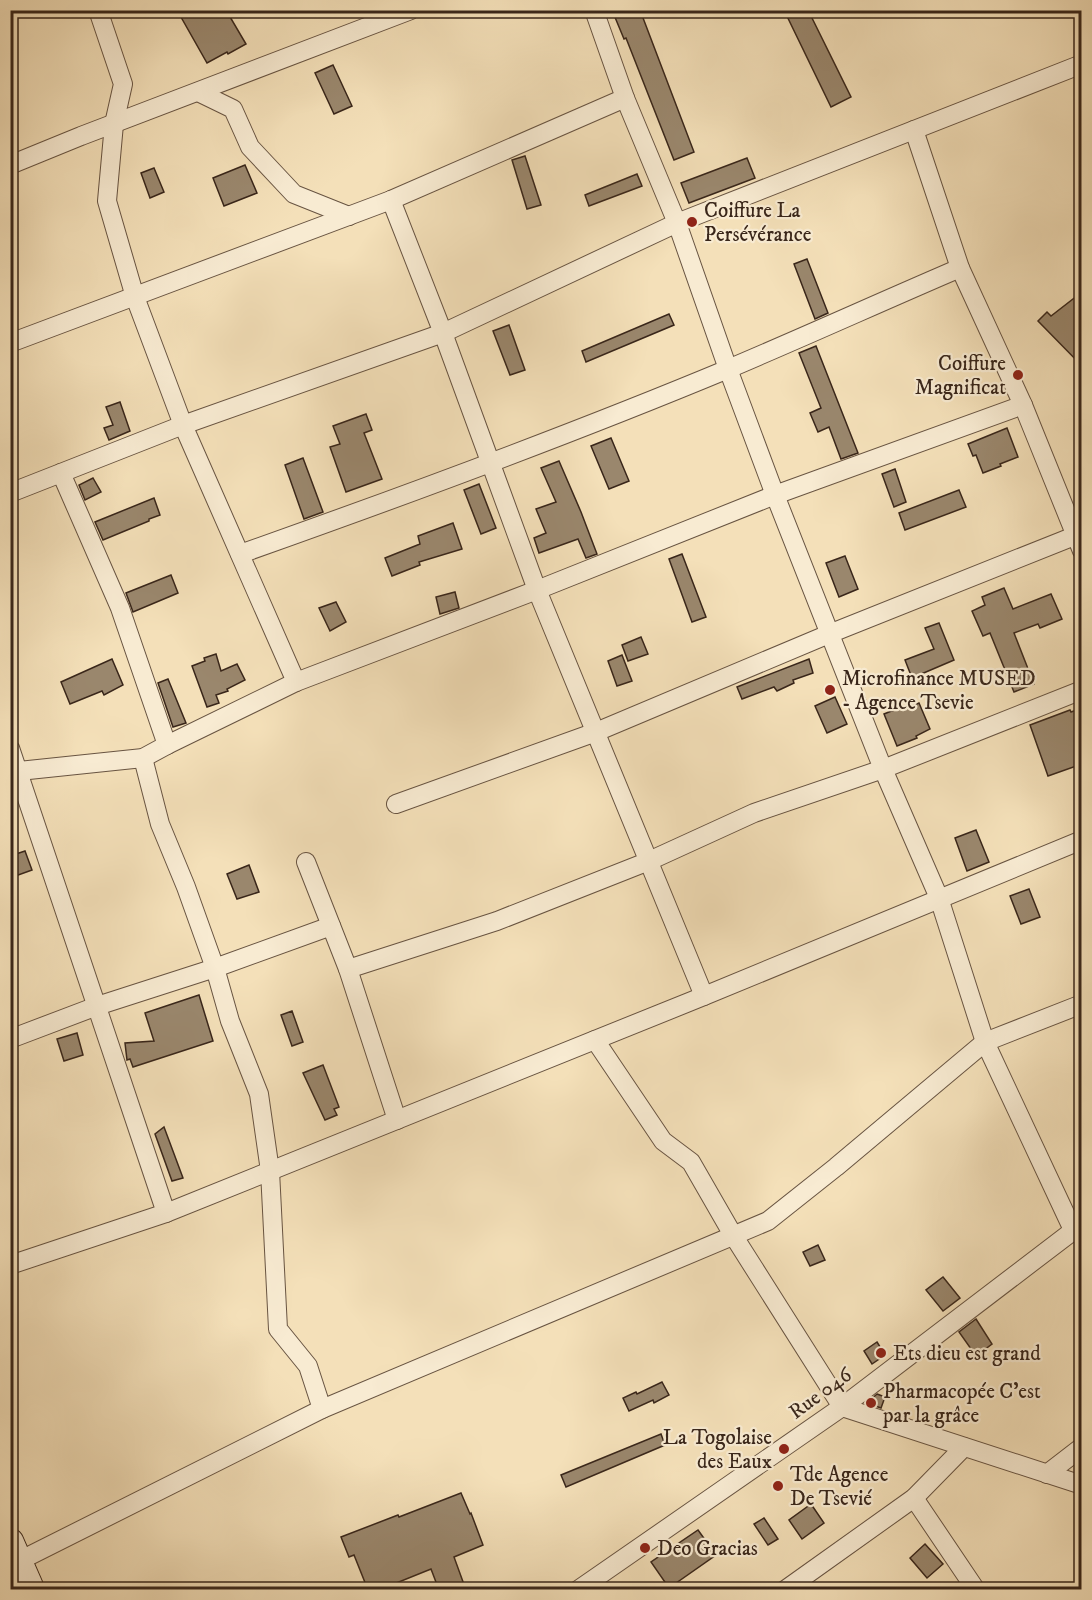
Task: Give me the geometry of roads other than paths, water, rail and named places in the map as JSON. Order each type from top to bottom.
[{"type":"street","points":[[98,10],[123,84],[114,124],[107,201],[135,297],[183,425],[296,682]]},
{"type":"street","points":[[10,165],[411,10]]},
{"type":"street","points":[[594,10],[625,98],[677,223],[728,369],[829,634],[883,769],[939,898],[985,1042],[1078,1227]]},
{"type":"street","points":[[10,493],[183,425],[443,333],[677,223],[1082,64]]},
{"type":"street","points":[[198,92],[233,109],[250,147],[294,194],[349,216]]},
{"type":"street","points":[[10,343],[391,200],[625,98]]},
{"type":"street","points":[[396,804],[596,732],[829,634],[1080,540],[1023,405],[960,268],[914,130]]},
{"type":"street","points":[[391,200],[443,333],[537,590],[704,996]]},
{"type":"street","points":[[240,554],[383,504],[728,369],[960,268]]},
{"type":"street","points":[[15,773],[143,758],[296,682],[537,590],[775,495],[1023,405]]},
{"type":"street","points":[[61,473],[120,608],[167,745]]},
{"type":"street","points":[[348,969],[497,921],[649,861],[754,813],[883,769],[1082,690]]},
{"type":"street","points":[[10,748],[15,773],[97,1006],[166,1213]]},
{"type":"street","points":[[143,758],[160,824],[186,887],[215,968],[230,1021],[259,1094],[270,1171],[278,1329],[308,1366],[322,1409]]},
{"type":"street","points":[[10,1265],[166,1213],[704,996],[1082,840]]},
{"type":"street","points":[[306,862],[348,969],[397,1120]]},
{"type":"street","points":[[10,1039],[97,1006],[215,968],[331,926]]},
{"type":"street","points":[[31,1590],[15,1551],[322,1409],[768,1221],[985,1042],[1082,1004]]},
{"type":"street","points":[[595,1040],[663,1142],[691,1162],[733,1235],[842,1407],[1082,1485]]},
{"type":"street","name":"Rue 046","points":[[578,1590],[842,1407],[1078,1227]]},
{"type":"street","points":[[785,1590],[914,1498],[964,1447]]},
{"type":"street","points":[[1047,1474],[1082,1447]]},
{"type":"street","points":[[914,1498],[976,1590]]},
{"type":"place","name":"Coiffure La Persévérance","points":[[692,222]]},
{"type":"place","name":"Coiffure Magnificat","points":[[1018,375]]},
{"type":"place","name":"Microfinance MUSED - Agence Tsevie","points":[[830,690]]},
{"type":"place","name":"Ets dieu est grand","points":[[881,1353]]},
{"type":"place","name":"Pharmacopée C'est par la grâce","points":[[871,1403]]},
{"type":"place","name":"La Togolaise des Eaux","points":[[784,1449]]},
{"type":"place","name":"Tde Agence De Tsevié","points":[[778,1486]]},
{"type":"place","name":"Deo Gracias","points":[[645,1548]]}]
